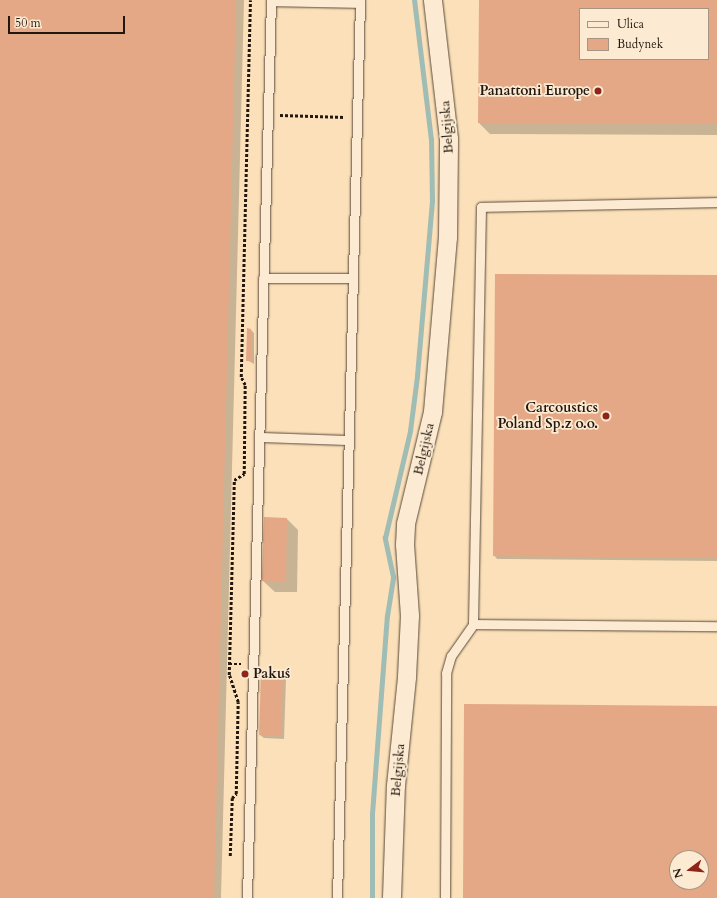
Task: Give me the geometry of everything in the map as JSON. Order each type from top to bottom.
[{"type":"street","name":"Belgijska","points":[[392,898],[396,786],[407,677],[410,616],[404,545],[406,524],[433,412],[448,238],[449,139],[433,0]]},
{"type":"lane","points":[[247,898],[271,1],[360,1],[337,898]]},
{"type":"lane","points":[[445,898],[446,673],[451,656],[474,624],[481,207],[717,202]]},
{"type":"lane","points":[[263,278],[353,278]]},
{"type":"lane","points":[[259,437],[349,440]]},
{"type":"lane","points":[[474,624],[717,626]]},
{"type":"path","points":[[230,856],[232,798],[236,794],[238,702],[229,675],[234,480],[244,474],[246,385],[240,377],[250,0]]},
{"type":"path","points":[[268,115],[357,117]]},
{"type":"building","points":[[0,0],[236,0],[214,898],[0,898]]},
{"type":"building","name":"Panattoni Europe","points":[[479,0],[717,0],[717,124],[478,123]]},
{"type":"building","name":"Carcoustics Poland Sp.z o.o.","points":[[495,274],[717,275],[717,558],[493,556]]},
{"type":"building","points":[[247,328],[251,329],[251,361],[246,361]]},
{"type":"building","points":[[264,517],[287,518],[286,582],[262,581]]},
{"type":"building","points":[[261,673],[283,673],[281,736],[259,735]]},
{"type":"building","points":[[464,704],[717,706],[717,898],[463,898]]},
{"type":"waterway","points":[[372,898],[372,814],[387,616],[393,577],[385,538],[410,431],[417,376],[432,201],[431,140],[414,0]]},
{"type":"place","name":"Panattoni Europe","points":[[598,91]]},
{"type":"place","name":"Carcoustics Poland Sp.z o.o.","points":[[606,416]]},
{"type":"place","name":"Pakuś","points":[[245,674]]}]
